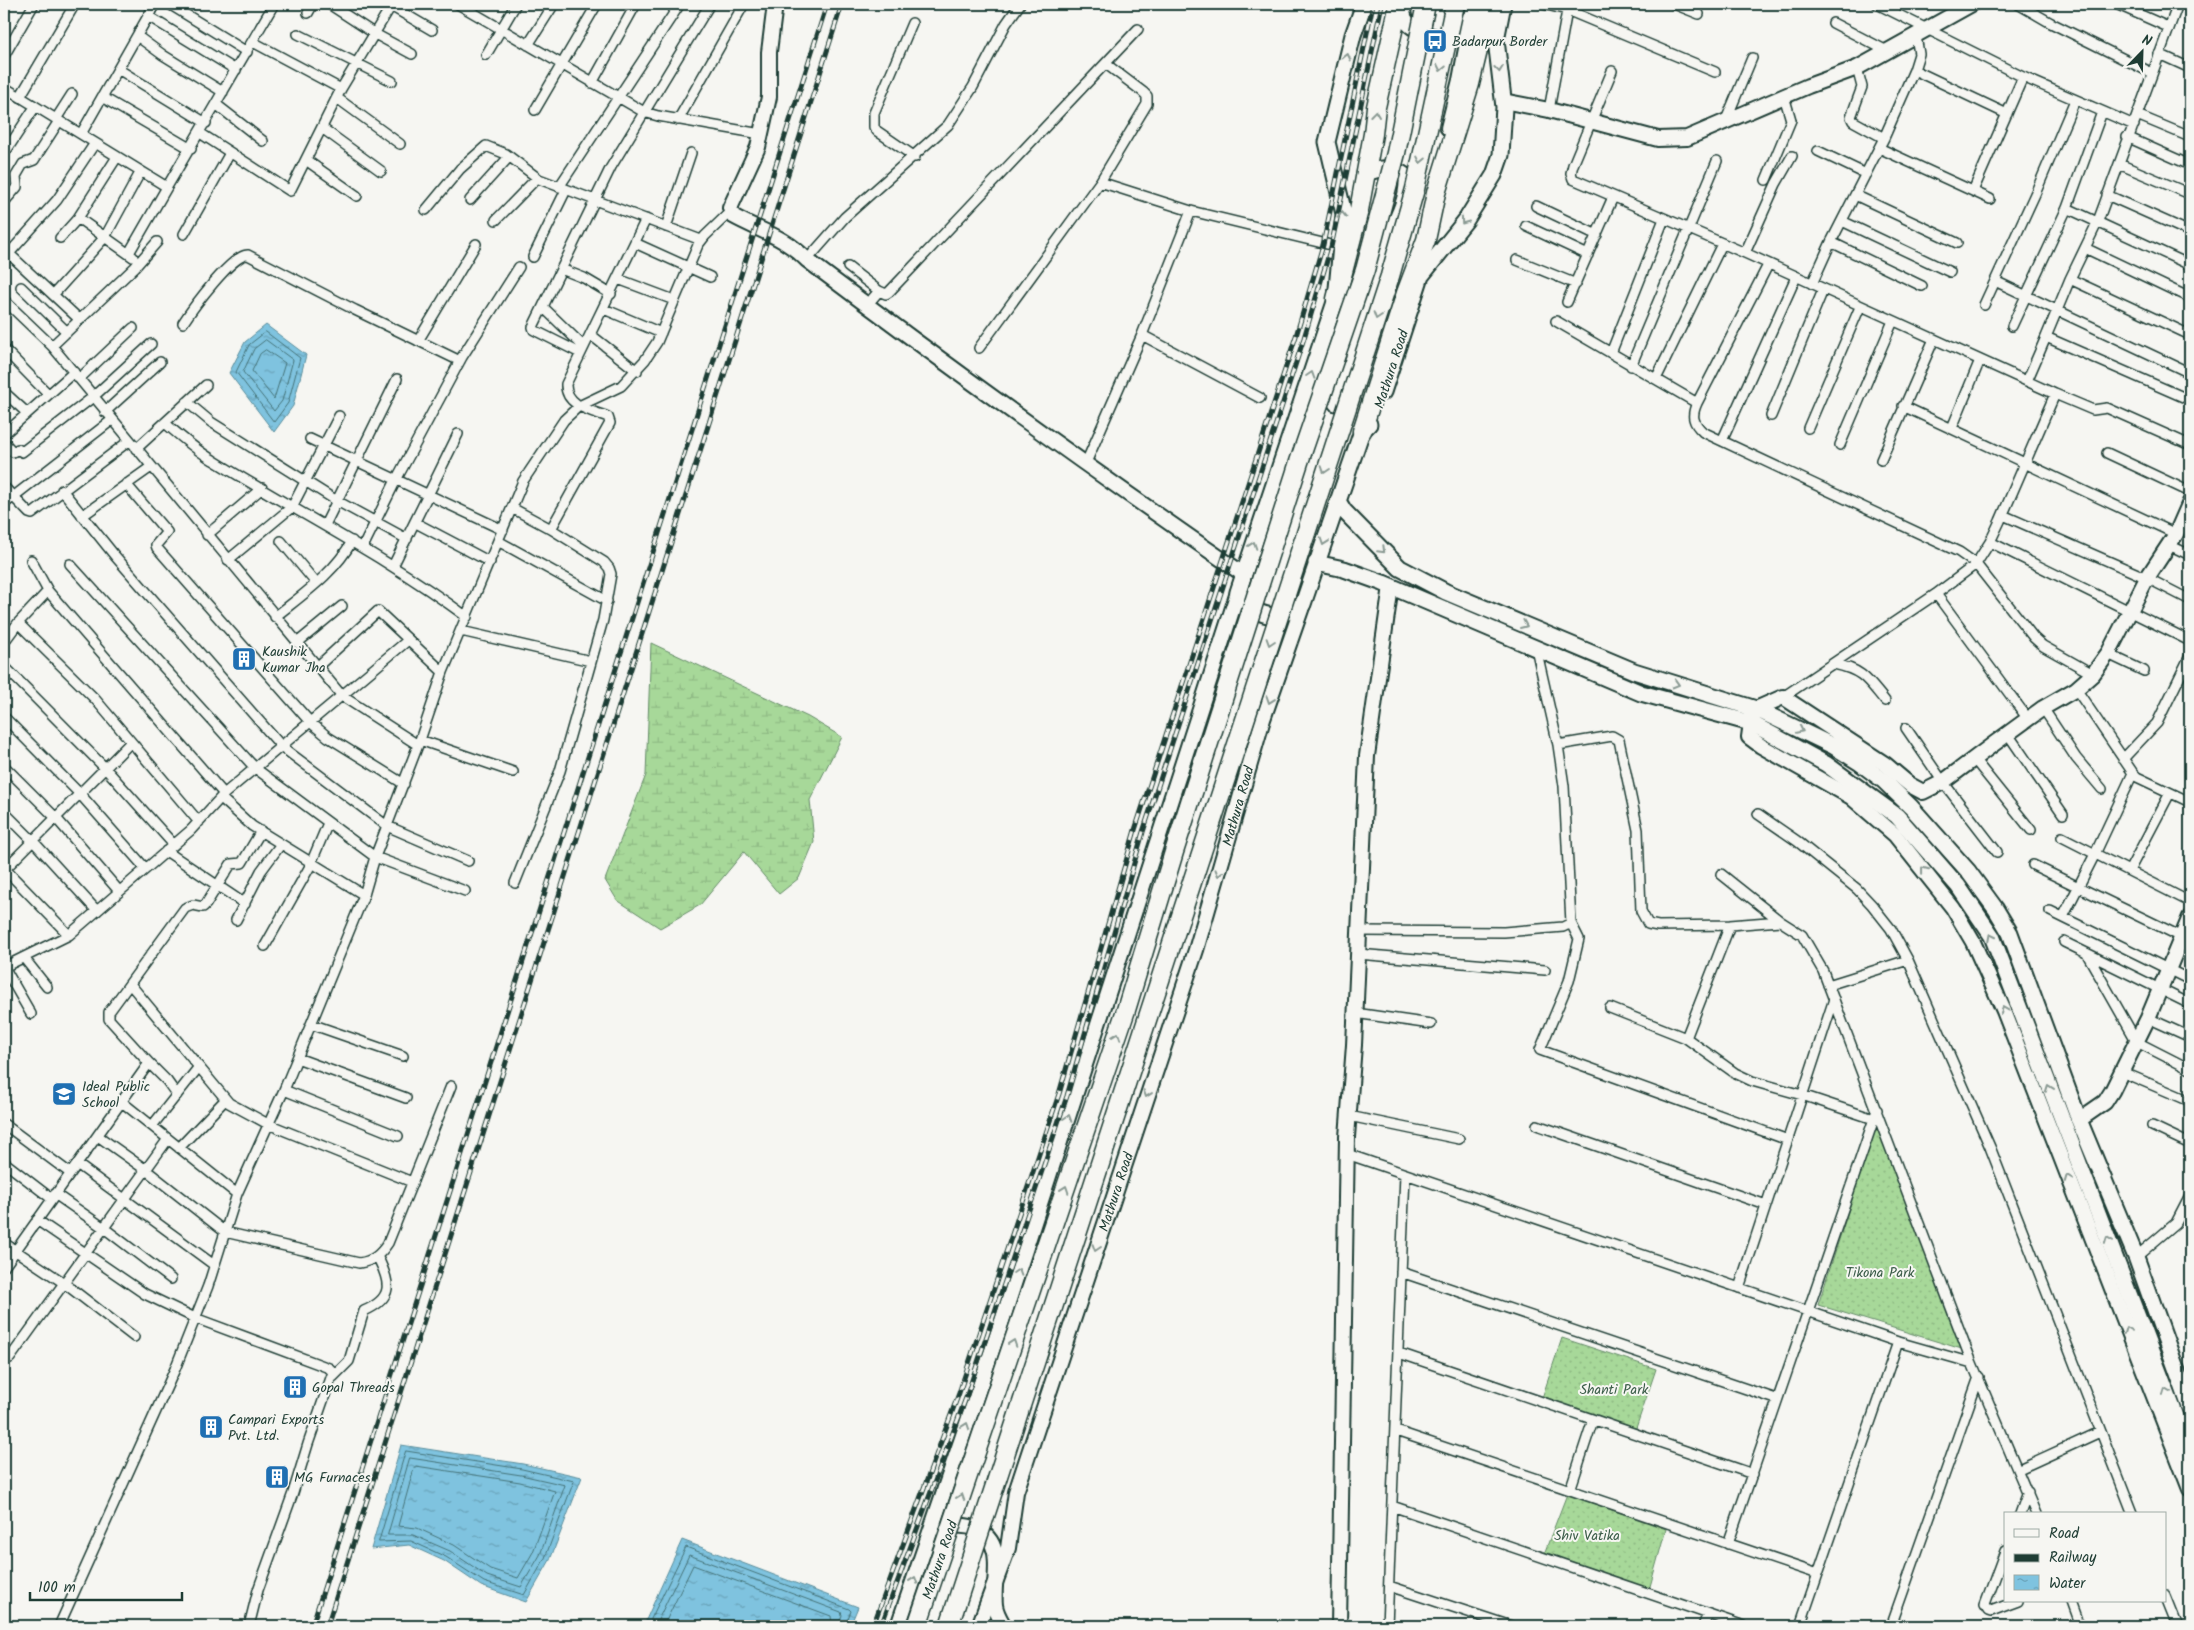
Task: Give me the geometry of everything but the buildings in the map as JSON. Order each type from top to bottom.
[{"type":"highway","points":[[1336,299],[1359,210],[1376,107],[1401,4]]},
{"type":"highway","name":"Mathura Road","points":[[917,1626],[1126,1010],[1174,852],[1299,462],[1365,270],[1396,153],[1424,4]]},
{"type":"highway","name":"Mathura Road","points":[[949,1626],[1390,276],[1414,189],[1455,4]]},
{"type":"highway","points":[[1364,424],[1406,292],[1426,240],[1436,192],[1470,84],[1483,30],[1479,5]]},
{"type":"main road","name":"Mathura Road","points":[[1238,592],[1336,299],[1339,247],[1344,214],[1328,142],[1352,35],[1364,4]]},
{"type":"main road","name":"Mathura Road","points":[[1303,604],[1364,424],[1375,417],[1421,276],[1466,220],[1494,175],[1501,155],[1503,101],[1496,40],[1503,4]]},
{"type":"main road","points":[[1336,403],[1351,343],[1377,266],[1408,191],[1408,177],[1396,169],[1378,168],[1365,174]]},
{"type":"main road","points":[[1302,402],[1325,401],[1336,403],[1364,424]]},
{"type":"main road","points":[[1338,501],[1344,511],[1400,568],[1446,592],[1634,671],[1756,709],[1833,746],[1860,763],[1884,781],[1910,807],[1968,871],[1995,908],[2010,933],[2079,1120],[2185,1378],[2190,1407]]},
{"type":"main road","points":[[1316,563],[1344,569],[1391,586],[1641,692],[1751,723],[1826,764],[1896,816],[1958,886],[1992,936],[2024,1041],[2190,1453]]},
{"type":"main road","points":[[1238,592],[1246,604],[1258,612],[1272,616],[1287,614],[1303,604]]},
{"type":"street","points":[[4,56],[34,4]]},
{"type":"street","points":[[20,97],[75,4]]},
{"type":"street","points":[[81,134],[155,4]]},
{"type":"street","points":[[308,13],[313,4]]},
{"type":"street","points":[[329,4],[412,54]]},
{"type":"street","points":[[200,133],[290,191],[339,93],[356,63],[376,34],[391,4],[432,30]]},
{"type":"street","points":[[486,55],[516,4]]},
{"type":"street","points":[[528,45],[554,4]]},
{"type":"street","points":[[535,110],[597,4]]},
{"type":"street","points":[[592,83],[636,4]]},
{"type":"street","points":[[533,257],[563,188],[617,98],[680,4]]},
{"type":"street","points":[[582,350],[533,328],[594,200],[644,112],[710,4]]},
{"type":"street","points":[[678,120],[744,4]]},
{"type":"street","points":[[59,1626],[161,1403],[196,1318],[237,1194],[255,1158],[284,1090],[364,895],[375,857],[404,784],[443,672],[523,481],[564,420],[579,406],[621,386],[637,371],[654,347],[661,333],[701,240],[730,212],[732,203],[755,154],[769,97],[769,52],[776,4]]},
{"type":"street","points":[[807,260],[845,217],[915,157],[948,125],[961,106],[1006,24],[1020,4]]},
{"type":"street","points":[[1401,4],[1405,20],[1414,29],[1435,38],[1444,38],[1462,31],[1479,5]]},
{"type":"street","points":[[1424,4],[1420,20],[1424,30],[1435,38]]},
{"type":"street","points":[[1543,4],[1568,7],[1715,72]]},
{"type":"street","points":[[1674,4],[1699,14]]},
{"type":"street","points":[[1877,4],[1930,28],[2023,76],[2134,125]]},
{"type":"street","points":[[2018,4],[2051,23],[2152,73]]},
{"type":"street","points":[[2116,4],[2168,27]]},
{"type":"street","points":[[2027,381],[2070,279],[2098,221],[2127,137],[2134,125],[2168,27],[2178,4]]},
{"type":"street","points":[[175,5],[247,52]]},
{"type":"street","points":[[129,253],[217,105],[271,5]]},
{"type":"street","points":[[461,5],[617,98],[644,112],[678,120],[760,134]]},
{"type":"street","points":[[1436,192],[1442,154],[1479,5]]},
{"type":"street","points":[[1503,101],[1549,110],[1641,135],[1671,140],[1686,138],[1784,96],[1857,68],[1930,28],[1963,5]]},
{"type":"street","points":[[1549,110],[1568,7]]},
{"type":"street","points":[[148,16],[236,70]]},
{"type":"street","points":[[1833,22],[1887,51]]},
{"type":"street","points":[[912,23],[874,113],[873,120],[877,131],[915,157]]},
{"type":"street","points":[[848,267],[879,291],[886,294],[889,292],[1138,30]]},
{"type":"street","points":[[298,34],[392,81]]},
{"type":"street","points":[[137,36],[163,55],[224,92]]},
{"type":"street","points":[[1812,284],[1831,242],[1884,138],[1914,70],[1919,54],[1916,36]]},
{"type":"street","points":[[252,42],[339,93],[400,144]]},
{"type":"street","points":[[2159,54],[2190,68]]},
{"type":"street","points":[[1726,120],[1752,58]]},
{"type":"street","points":[[979,348],[1100,182],[1147,104],[1148,100],[1143,92],[1106,64]]},
{"type":"street","points":[[1857,68],[1862,87],[1851,117],[1853,121],[1884,138]]},
{"type":"street","points":[[118,70],[206,123]]},
{"type":"street","points":[[1914,70],[2007,114]]},
{"type":"street","points":[[1612,72],[1573,165],[1571,176],[1613,197],[1744,253],[2055,394],[2093,410],[2107,408],[2190,444]]},
{"type":"street","points":[[1973,191],[2023,76]]},
{"type":"street","points":[[5,90],[20,97],[167,188]]},
{"type":"street","points":[[4,202],[18,185],[16,176],[23,164],[34,160],[72,94]]},
{"type":"street","points":[[1766,180],[1791,120],[1784,96]]},
{"type":"street","points":[[102,97],[191,149]]},
{"type":"street","points":[[1984,304],[2035,194],[2075,100]]},
{"type":"street","points":[[217,105],[263,141]]},
{"type":"street","points":[[4,154],[35,107]]},
{"type":"street","points":[[2012,326],[2067,208],[2102,112]]},
{"type":"street","points":[[2137,115],[2190,137]]},
{"type":"street","points":[[322,128],[381,171]]},
{"type":"street","points":[[2127,137],[2190,165]]},
{"type":"street","points":[[80,320],[5,254],[57,200],[95,144]]},
{"type":"street","points":[[426,210],[460,168],[486,146],[510,157],[537,178],[701,240]]},
{"type":"street","points":[[1879,148],[1990,199]]},
{"type":"street","points":[[1818,151],[1866,174]]},
{"type":"street","points":[[184,234],[230,153]]},
{"type":"street","points":[[666,227],[691,153]]},
{"type":"street","points":[[1744,253],[1776,184],[1792,156]]},
{"type":"street","points":[[60,238],[78,218],[117,157]]},
{"type":"street","points":[[470,200],[510,157]]},
{"type":"street","points":[[306,160],[357,196]]},
{"type":"street","points":[[1631,366],[1717,161]]},
{"type":"street","points":[[2119,164],[2190,194]]},
{"type":"street","points":[[53,295],[105,237],[141,171]]},
{"type":"street","points":[[496,220],[537,178]]},
{"type":"street","points":[[1100,182],[1191,211],[1339,247]]},
{"type":"street","points":[[1855,195],[1957,243]]},
{"type":"street","points":[[2107,195],[2190,232]]},
{"type":"street","points":[[1567,302],[1613,197]]},
{"type":"street","points":[[1536,206],[1597,235]]},
{"type":"street","points":[[2067,208],[2190,265]]},
{"type":"street","points":[[1085,465],[1142,335],[1191,211]]},
{"type":"street","points":[[730,212],[733,216],[749,225],[770,232],[798,251],[807,260],[954,371],[1085,465],[1243,574]]},
{"type":"street","points":[[78,218],[140,262]]},
{"type":"street","points":[[551,529],[610,423],[608,417],[579,406],[570,399],[566,387],[646,219]]},
{"type":"street","points":[[1611,353],[1664,219]]},
{"type":"street","points":[[1842,221],[1950,272]]},
{"type":"street","points":[[1526,226],[1588,255]]},
{"type":"street","points":[[52,346],[140,262],[157,242]]},
{"type":"street","points":[[1831,242],[1922,286]]},
{"type":"street","points":[[418,341],[476,244]]},
{"type":"street","points":[[635,244],[710,277]]},
{"type":"street","points":[[1656,379],[1722,244]]},
{"type":"street","points":[[2085,248],[2190,298]]},
{"type":"street","points":[[183,323],[201,296],[244,254],[460,361]]},
{"type":"street","points":[[1517,260],[1576,284]]},
{"type":"street","points":[[1768,265],[1697,403],[1692,416],[1697,427],[1722,441],[1943,544],[1976,564],[2034,638],[2043,646],[2093,674]]},
{"type":"street","points":[[363,548],[396,480],[460,361],[519,267]]},
{"type":"street","points":[[562,269],[584,278],[611,294]]},
{"type":"street","points":[[1722,441],[1796,277]]},
{"type":"street","points":[[618,279],[674,300]]},
{"type":"street","points":[[2070,279],[2190,335]]},
{"type":"street","points":[[1995,281],[2190,373]]},
{"type":"street","points":[[21,287],[67,332]]},
{"type":"street","points":[[1770,416],[1823,290]]},
{"type":"street","points":[[867,305],[879,291]]},
{"type":"street","points":[[4,300],[52,346],[342,696],[419,743],[512,772]]},
{"type":"street","points":[[543,307],[582,350]]},
{"type":"street","points":[[1808,428],[1860,307]]},
{"type":"street","points":[[604,309],[661,333]]},
{"type":"street","points":[[1840,445],[1893,320]]},
{"type":"street","points":[[1556,321],[1697,403]]},
{"type":"street","points":[[4,434],[48,394],[76,375],[133,328]]},
{"type":"street","points":[[591,335],[637,371]]},
{"type":"street","points":[[1142,335],[1260,398]]},
{"type":"street","points":[[2046,337],[2190,400]]},
{"type":"street","points":[[1881,460],[1903,406],[1934,339]]},
{"type":"street","points":[[4,442],[14,452],[18,449],[22,452],[93,397],[151,344]]},
{"type":"street","points":[[4,349],[48,394]]},
{"type":"street","points":[[1952,428],[1980,360]]},
{"type":"street","points":[[105,412],[160,362]]},
{"type":"street","points":[[325,525],[396,379]]},
{"type":"street","points":[[136,449],[206,385]]},
{"type":"street","points":[[4,392],[26,413]]},
{"type":"street","points":[[1751,723],[1756,709],[1783,697],[1834,664],[1976,564],[1990,542],[2055,394]]},
{"type":"street","points":[[187,402],[211,422],[305,482],[407,539]]},
{"type":"street","points":[[1903,406],[2024,462],[2173,539],[2190,555]]},
{"type":"street","points":[[228,560],[292,507],[339,416]]},
{"type":"street","points":[[4,504],[112,420]]},
{"type":"street","points":[[165,423],[213,460],[393,566],[433,591],[467,617]]},
{"type":"street","points":[[393,566],[416,523],[458,434]]},
{"type":"street","points":[[310,439],[503,530]]},
{"type":"street","points":[[4,487],[32,514],[129,441]]},
{"type":"street","points":[[2107,453],[2190,492]]},
{"type":"street","points":[[82,516],[151,467]]},
{"type":"street","points":[[126,484],[167,532],[156,545],[157,548],[310,722],[328,737],[404,784]]},
{"type":"street","points":[[207,534],[262,488]]},
{"type":"street","points":[[62,490],[82,516],[282,747],[387,826],[468,861]]},
{"type":"street","points":[[1783,697],[1884,764],[1910,785],[1923,792],[1943,782],[2043,708],[2076,689],[2093,674],[2108,654],[2147,578],[2173,539],[2189,507]]},
{"type":"street","points":[[512,508],[551,529],[604,562],[609,568],[611,583],[560,772],[515,883]]},
{"type":"street","points":[[2002,515],[2147,578],[2190,600]]},
{"type":"street","points":[[416,523],[490,562]]},
{"type":"street","points":[[275,617],[316,583],[346,552],[352,541]]},
{"type":"street","points":[[498,541],[607,601]]},
{"type":"street","points":[[281,542],[316,583]]},
{"type":"street","points":[[1990,542],[2190,641]]},
{"type":"street","points":[[31,560],[48,591],[223,796],[262,831],[364,895]]},
{"type":"street","points":[[70,564],[255,768],[375,857],[465,891]]},
{"type":"street","points":[[1339,1626],[1347,1154],[1367,756],[1391,586]]},
{"type":"street","points":[[4,642],[18,623],[48,591]]},
{"type":"street","name":"Mathura Road","points":[[898,1626],[1006,1310],[1238,592]]},
{"type":"street","points":[[1936,594],[2028,719]]},
{"type":"street","name":"Mathura Road","points":[[979,1626],[1008,1548],[1016,1492],[1196,950],[1263,719],[1303,604]]},
{"type":"street","points":[[297,643],[342,606]]},
{"type":"street","points":[[317,666],[378,611],[407,641],[443,672]]},
{"type":"street","points":[[18,623],[95,699],[199,822]]},
{"type":"street","points":[[461,631],[591,661]]},
{"type":"street","points":[[31,1014],[4,967],[69,935],[199,822],[223,796],[255,768],[407,641]]},
{"type":"street","points":[[1536,648],[1558,744],[1564,786],[1571,923],[1579,939],[1568,980],[1540,1050],[1788,1140]]},
{"type":"street","points":[[2108,654],[2144,671]]},
{"type":"street","points":[[2123,759],[2157,723],[2190,656]]},
{"type":"street","points":[[1834,664],[1849,667],[1863,674],[1885,701]]},
{"type":"street","points":[[4,666],[105,768],[170,848],[244,904]]},
{"type":"street","points":[[2076,689],[2133,773],[2190,802]]},
{"type":"street","points":[[2043,708],[2076,758],[2102,789]]},
{"type":"street","points":[[4,717],[80,794],[145,868]]},
{"type":"street","points":[[1906,728],[1943,782],[1997,852]]},
{"type":"street","points":[[2008,734],[2063,814]]},
{"type":"street","points":[[1558,744],[1612,736],[1619,740],[1636,817],[1641,911],[1648,924],[1658,926],[1730,925],[1780,921]]},
{"type":"street","points":[[69,935],[4,869],[131,742]]},
{"type":"street","points":[[1974,758],[2031,830]]},
{"type":"street","points":[[4,766],[56,818],[119,891]]},
{"type":"street","points":[[2063,917],[2133,773]]},
{"type":"street","points":[[2129,871],[2170,793]]},
{"type":"street","points":[[4,812],[33,840],[97,911]]},
{"type":"street","points":[[1758,814],[1797,841],[1857,889],[1892,929],[1908,960],[1990,1147],[2131,1512]]},
{"type":"street","points":[[265,946],[312,862],[328,823]]},
{"type":"street","points":[[177,1095],[167,1081],[109,1019],[109,1012],[185,908],[193,905],[203,907],[232,864],[242,863],[262,831]]},
{"type":"street","points":[[2062,837],[2190,902]]},
{"type":"street","points":[[236,920],[261,872],[281,844]]},
{"type":"street","points":[[2034,865],[2186,940]]},
{"type":"street","points":[[1721,874],[1780,921],[1802,935],[1812,950],[1834,999],[1972,1363],[2019,1469],[2035,1512]]},
{"type":"street","points":[[2050,910],[2190,980]]},
{"type":"street","points":[[2079,1120],[2105,1102],[2122,1072],[2169,970],[2186,940],[2190,917]]},
{"type":"street","points":[[1359,931],[1504,932],[1563,927],[1571,923]]},
{"type":"street","points":[[1686,1038],[1730,925]]},
{"type":"street","points":[[2064,942],[2160,991],[2190,1004]]},
{"type":"street","points":[[1358,954],[1545,970]]},
{"type":"street","points":[[2087,954],[2137,1042],[2190,1069]]},
{"type":"street","points":[[24,958],[48,987]]},
{"type":"street","points":[[1828,985],[1908,960]]},
{"type":"street","points":[[130,984],[225,1100],[268,1124],[412,1182]]},
{"type":"street","points":[[1739,1288],[1834,999]]},
{"type":"street","points":[[1610,1008],[1686,1038],[1744,1077],[1874,1119]]},
{"type":"street","points":[[1355,1012],[1431,1024]]},
{"type":"street","points":[[2148,1018],[2190,1037]]},
{"type":"street","points":[[311,1024],[403,1056]]},
{"type":"street","points":[[2024,1041],[2190,1489]]},
{"type":"street","points":[[297,1058],[406,1098]]},
{"type":"street","points":[[4,1267],[149,1063]]},
{"type":"street","points":[[152,1126],[198,1068]]},
{"type":"street","points":[[2122,1072],[2190,1101]]},
{"type":"street","points":[[98,1136],[146,1170],[225,1232],[359,1263],[368,1262],[377,1256],[388,1243],[451,1086]]},
{"type":"street","points":[[284,1090],[398,1136]]},
{"type":"street","points":[[179,1148],[225,1100]]},
{"type":"street","points":[[122,1102],[237,1194]]},
{"type":"street","points":[[1728,1544],[1753,1474],[1776,1399],[1809,1312],[1877,1110]]},
{"type":"street","points":[[1349,1116],[1459,1139]]},
{"type":"street","points":[[4,1124],[70,1173]]},
{"type":"street","points":[[1537,1125],[1766,1205]]},
{"type":"street","points":[[2152,1126],[2190,1144]]},
{"type":"street","points":[[10,1358],[168,1139]]},
{"type":"street","points":[[1347,1154],[1898,1342],[1972,1363]]},
{"type":"street","points":[[77,1164],[214,1265]]},
{"type":"street","points":[[5,1166],[104,1228],[171,1279]]},
{"type":"street","points":[[1387,1626],[1405,1174]]},
{"type":"street","points":[[2136,1257],[2187,1212],[2190,1196]]},
{"type":"street","points":[[37,1220],[145,1294],[196,1318],[329,1368],[333,1372],[333,1377]]},
{"type":"street","points":[[4,1243],[64,1283],[134,1337]]},
{"type":"street","points":[[249,1626],[258,1590],[333,1377],[349,1361],[364,1311],[378,1305],[386,1293],[388,1280],[377,1256]]},
{"type":"street","points":[[1401,1272],[1776,1399]]},
{"type":"street","points":[[1800,1626],[1898,1342]]},
{"type":"street","points":[[1399,1352],[1753,1474]]},
{"type":"street","points":[[1891,1626],[1978,1377]]},
{"type":"street","points":[[1570,1490],[1593,1420]]},
{"type":"street","points":[[1396,1431],[1818,1574]]},
{"type":"street","points":[[2019,1469],[2100,1432]]},
{"type":"street","points":[[2021,1512],[2028,1492]]},
{"type":"street","points":[[1392,1506],[1744,1626]]},
{"type":"street","points":[[926,1543],[943,1529],[958,1525],[974,1528],[990,1538],[996,1555],[995,1606],[1004,1626]]},
{"type":"street","points":[[2004,1554],[1985,1605],[1991,1611],[2015,1602]]},
{"type":"street","points":[[1389,1586],[1511,1626]]},
{"type":"street","points":[[2166,1598],[2177,1626]]},
{"type":"street","points":[[2070,1602],[2080,1626]]},
{"type":"street","points":[[1703,1626],[1708,1614]]},
{"type":"green space","points":[[651,643],[808,717],[842,737],[810,800],[814,842],[799,878],[779,894],[744,852],[700,905],[660,928],[617,900],[605,880],[646,775]]},
{"type":"green space","name":"Tikona Park","points":[[1876,1125],[1965,1350],[1818,1305]]},
{"type":"green space","name":"Shanti Park","points":[[1562,1338],[1656,1369],[1635,1431],[1542,1398]]},
{"type":"green space","name":"Shiv Vatika","points":[[1567,1494],[1666,1529],[1649,1590],[1544,1554]]},
{"type":"water","points":[[266,325],[306,355],[293,406],[274,432],[229,373],[245,342]]},
{"type":"water","points":[[401,1445],[523,1464],[582,1477],[550,1560],[526,1602],[481,1586],[444,1561],[409,1545],[371,1549]]},
{"type":"water","points":[[682,1540],[858,1607],[850,1626],[647,1626],[646,1620]]},
{"type":"railway","points":[[312,1626],[827,4]]},
{"type":"railway","points":[[327,1626],[842,4]]},
{"type":"railway","points":[[873,1626],[959,1393],[1059,1094],[1135,830],[1296,336],[1323,245],[1373,4]]},
{"type":"railway","points":[[881,1626],[967,1395],[1067,1096],[1143,832],[1304,338],[1331,247],[1382,4]]},
{"type":"place","name":"Badarpur Border","points":[[1435,41]]},
{"type":"place","name":"Kaushik Kumar Jha","points":[[244,659]]},
{"type":"place","name":"Ideal Public School","points":[[64,1094]]},
{"type":"place","name":"Gopal Threads","points":[[295,1387]]},
{"type":"place","name":"Campari Exports Pvt. Ltd.","points":[[211,1427]]},
{"type":"place","name":"MG Furnaces","points":[[277,1477]]}]
